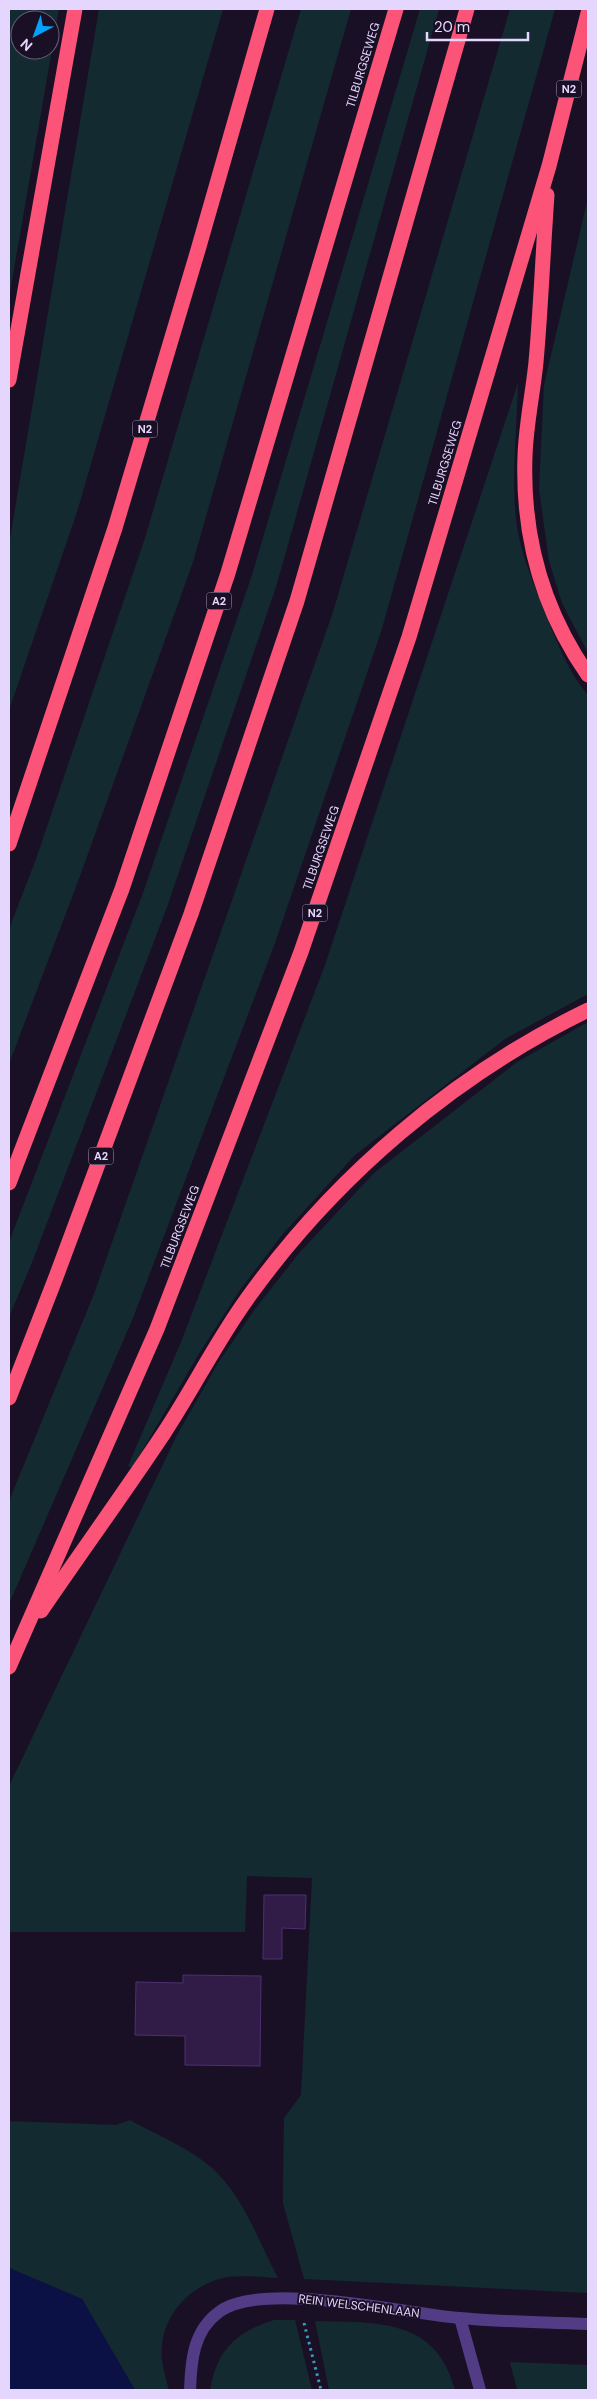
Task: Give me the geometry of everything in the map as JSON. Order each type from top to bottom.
[{"type":"highway","points":[[9,380],[75,9]]},
{"type":"highway","name":"N2","points":[[9,844],[115,528],[198,250],[267,9]]},
{"type":"highway","name":"TILBURGSEWEG","points":[[9,1183],[122,889],[225,583],[396,9]]},
{"type":"highway","name":"A2","points":[[9,1398],[60,1267],[191,914],[294,610],[467,9]]},
{"type":"highway","name":"TILBURGSEWEG","points":[[9,1667],[157,1329],[301,952],[409,637],[549,166],[588,13]]},
{"type":"highway","name":"N2","points":[[549,166],[536,363],[525,455],[524,490],[530,531],[543,592],[572,651],[588,674]]},
{"type":"highway","name":"N2","points":[[22,1638],[165,1431],[209,1356],[247,1298],[292,1241],[365,1164],[415,1121],[463,1084],[507,1054],[588,1010]]},
{"type":"street","name":"REIN WELSCHENLAAN","points":[[190,2390],[195,2343],[205,2325],[219,2311],[234,2303],[257,2298],[298,2298],[460,2318],[588,2324]]},
{"type":"street","points":[[460,2318],[480,2390]]},
{"type":"path","points":[[298,2298],[321,2390]]},
{"type":"green space","points":[[9,9],[59,9],[10,10],[10,60],[50,60],[9,298]]},
{"type":"green space","points":[[99,9],[223,9],[77,512],[9,710],[9,545]]},
{"type":"green space","points":[[301,9],[351,9],[193,562],[80,876],[9,1064],[9,929],[36,859],[145,538]]},
{"type":"green space","points":[[420,9],[439,9],[276,587],[167,907],[31,1265],[9,1317],[9,1242],[143,893],[251,578]]},
{"type":"green space","points":[[510,9],[555,9],[381,632],[275,943],[133,1318],[9,1604],[9,1501],[94,1294],[333,612]]},
{"type":"green space","points":[[588,198],[588,653],[562,603],[549,561],[539,489],[544,385]]},
{"type":"green space","points":[[518,383],[514,497],[518,532],[532,579],[558,643],[571,671],[588,695],[588,994],[505,1039],[355,1155],[282,1235],[240,1290],[200,1352],[132,1468],[128,1466],[181,1342],[325,965]]},
{"type":"green space","points":[[588,1022],[588,2293],[304,2279],[283,2203],[284,2118],[301,2095],[312,1878],[247,1876],[245,1932],[11,1932],[9,1936],[9,1786],[176,1437],[218,1363],[255,1309],[300,1252],[374,1173],[517,1062]]},
{"type":"green space","points":[[130,2120],[190,2152],[221,2177],[246,2213],[278,2278],[227,2277],[203,2285],[183,2300],[169,2321],[162,2345],[162,2362],[169,2390],[135,2390],[82,2299],[9,2268],[9,2121],[116,2125]]},
{"type":"green space","points":[[274,2320],[295,2320],[312,2390],[210,2390],[218,2364],[230,2344],[249,2330]]},
{"type":"green space","points":[[315,2321],[381,2324],[401,2329],[418,2337],[434,2349],[446,2366],[455,2390],[329,2390]]},
{"type":"green space","points":[[510,2362],[588,2365],[588,2390],[517,2390]]},
{"type":"shaded area","points":[[9,2268],[82,2299],[135,2390],[9,2390]]},
{"type":"building","points":[[264,1895],[306,1895],[305,1929],[282,1928],[282,1959],[263,1959]]},
{"type":"building","points":[[183,1975],[261,1976],[260,2066],[185,2065],[185,2036],[135,2035],[136,1982],[183,1983]]}]
